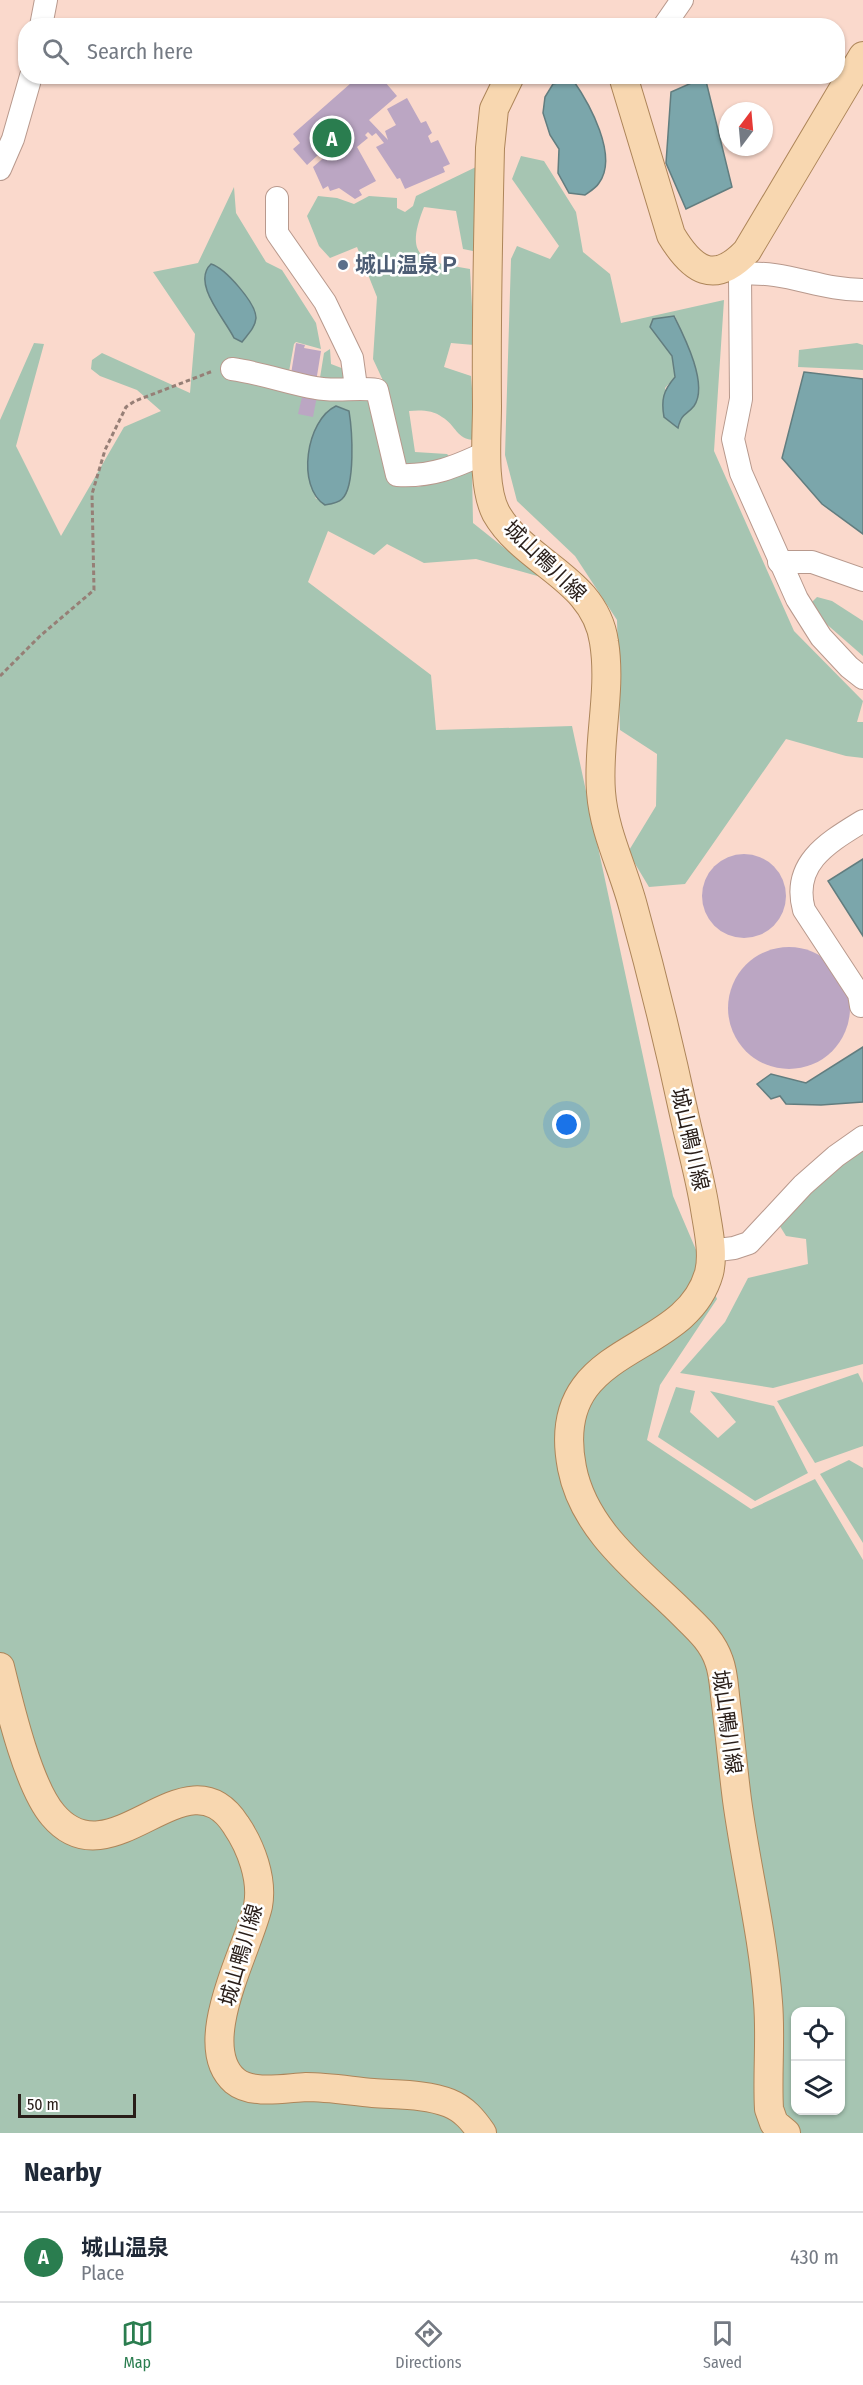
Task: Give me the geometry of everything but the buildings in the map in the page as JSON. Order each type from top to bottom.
[{"type":"main road","points":[[625,84],[671,235],[684,257],[700,269],[737,269],[863,56]]},
{"type":"main road","name":"城山鴨川線","points":[[506,84],[494,109],[490,148],[487,452],[489,491],[496,513],[539,558],[572,582],[592,608],[604,639],[605,694],[600,791],[609,836],[630,895],[670,1050],[704,1204],[711,1268],[701,1293],[692,1306],[672,1323],[637,1344],[601,1371],[577,1401],[571,1411],[567,1431],[572,1473],[585,1505],[603,1537],[707,1637],[721,1665],[738,1806],[768,2003],[769,2109],[774,2123],[786,2133]]},
{"type":"main road","name":"城山鴨川線","points":[[0,1667],[12,1719],[41,1796],[52,1815],[69,1829],[90,1837],[104,1835],[134,1825],[173,1805],[196,1798],[225,1809],[237,1825],[253,1857],[258,1880],[258,1905],[226,2005],[218,2039],[220,2060],[235,2081],[253,2088],[311,2087],[429,2098],[451,2103],[470,2116],[482,2133]]},
{"type":"street","points":[[43,18],[46,0]]},
{"type":"street","points":[[670,18],[682,0]]},
{"type":"street","points":[[0,169],[14,140],[30,84]]},
{"type":"street","points":[[277,198],[278,233],[325,302],[351,358],[356,387]]},
{"type":"street","points":[[863,290],[838,288],[787,275],[737,269],[741,399],[733,440],[741,473],[797,599],[821,637],[849,667],[863,678]]},
{"type":"street","points":[[232,369],[259,373],[318,389],[356,387],[377,390],[397,475],[421,476],[453,468],[487,452]]},
{"type":"street","points":[[779,562],[812,562],[863,580]]},
{"type":"street","points":[[861,1006],[859,994],[804,910],[800,894],[801,882],[813,859],[824,845],[863,821]]},
{"type":"street","points":[[710,1251],[734,1248],[749,1243],[803,1185],[836,1156],[863,1137]]},
{"type":"path","points":[[0,676],[40,636],[94,590],[92,494],[105,450],[126,407],[135,400],[194,380],[210,371],[232,369]]},
{"type":"green space","points":[[521,156],[544,161],[576,212],[583,252],[610,274],[621,323],[724,300],[714,451],[794,631],[863,701],[857,722],[863,722],[863,758],[846,756],[786,739],[685,884],[649,887],[628,852],[656,806],[657,754],[620,730],[617,620],[575,556],[517,501],[505,455],[511,259],[517,246],[550,259],[559,246],[512,179]],"holes":[[[675,316],[694,363],[694,405],[681,415],[679,427],[665,388],[675,377],[672,356]]]},
{"type":"green space","points":[[476,167],[478,252],[463,249],[456,211],[424,207],[416,238],[417,248],[430,260],[470,269],[474,345],[451,343],[444,367],[471,376],[476,440],[465,438],[447,420],[435,413],[409,411],[415,452],[447,454],[453,460],[401,468],[386,387],[373,359],[377,297],[357,247],[330,258],[319,246],[307,216],[318,196],[337,198],[354,204],[369,196],[397,198],[397,208],[405,212],[413,206],[416,196]]},
{"type":"green space","points":[[234,187],[236,213],[266,262],[282,270],[316,323],[321,349],[296,342],[288,377],[318,390],[324,353],[330,349],[331,364],[344,369],[372,395],[392,483],[418,487],[472,471],[473,523],[541,577],[476,559],[424,563],[387,544],[374,555],[328,531],[308,582],[431,675],[436,730],[572,726],[673,1196],[717,1299],[660,1385],[647,1440],[751,1509],[815,1479],[863,1560],[863,2133],[0,2133],[0,420],[34,343],[44,344],[16,446],[61,536],[124,427],[161,411],[137,390],[100,376],[91,369],[92,360],[102,353],[190,393],[195,334],[153,272],[198,263]],"holes":[[[349,411],[351,473],[316,499],[309,476]]]},
{"type":"green space","points":[[857,343],[863,345],[863,370],[798,367],[799,350]]},
{"type":"green space","points":[[817,597],[832,601],[863,621],[863,656],[815,614],[810,604]]},
{"type":"green space","points":[[863,1150],[863,1364],[773,1388],[680,1373],[725,1322],[748,1278],[808,1264],[806,1239],[786,1236],[778,1223],[849,1155]]},
{"type":"green space","points":[[858,1373],[863,1383],[863,1446],[815,1463],[777,1401]]},
{"type":"green space","points":[[676,1387],[695,1391],[690,1412],[718,1438],[736,1422],[710,1391],[774,1406],[808,1473],[755,1501],[658,1437]]},
{"type":"green space","points":[[849,1460],[863,1468],[863,1543],[820,1474]]},
{"type":"water","points":[[553,84],[576,84],[600,130],[606,159],[604,172],[599,183],[585,195],[569,193],[558,173],[559,149],[550,135],[543,113],[545,97]]},
{"type":"water","points":[[689,84],[707,84],[719,134],[719,156],[724,156],[732,187],[686,209],[666,163],[671,92]]},
{"type":"water","points":[[211,264],[224,272],[239,287],[255,312],[254,325],[242,342],[234,338],[207,291],[206,272]]},
{"type":"water","points":[[674,316],[693,361],[699,386],[694,406],[683,417],[678,428],[664,417],[663,411],[665,391],[675,377],[672,356],[650,327],[653,319]]},
{"type":"water","points":[[804,372],[863,379],[863,534],[822,504],[782,458]]},
{"type":"water","points":[[336,406],[349,411],[352,443],[351,470],[342,499],[325,505],[316,496],[310,484],[308,454],[318,425]]},
{"type":"water","points":[[863,859],[863,936],[828,881]]},
{"type":"water","points":[[863,1047],[863,1102],[821,1105],[786,1104],[780,1096],[771,1099],[757,1084],[771,1074],[806,1083]]},
{"type":"place","name":"城山温泉","points":[[332,138]]},
{"type":"place","name":"城山温泉Ｐ","points":[[343,265]]}]
